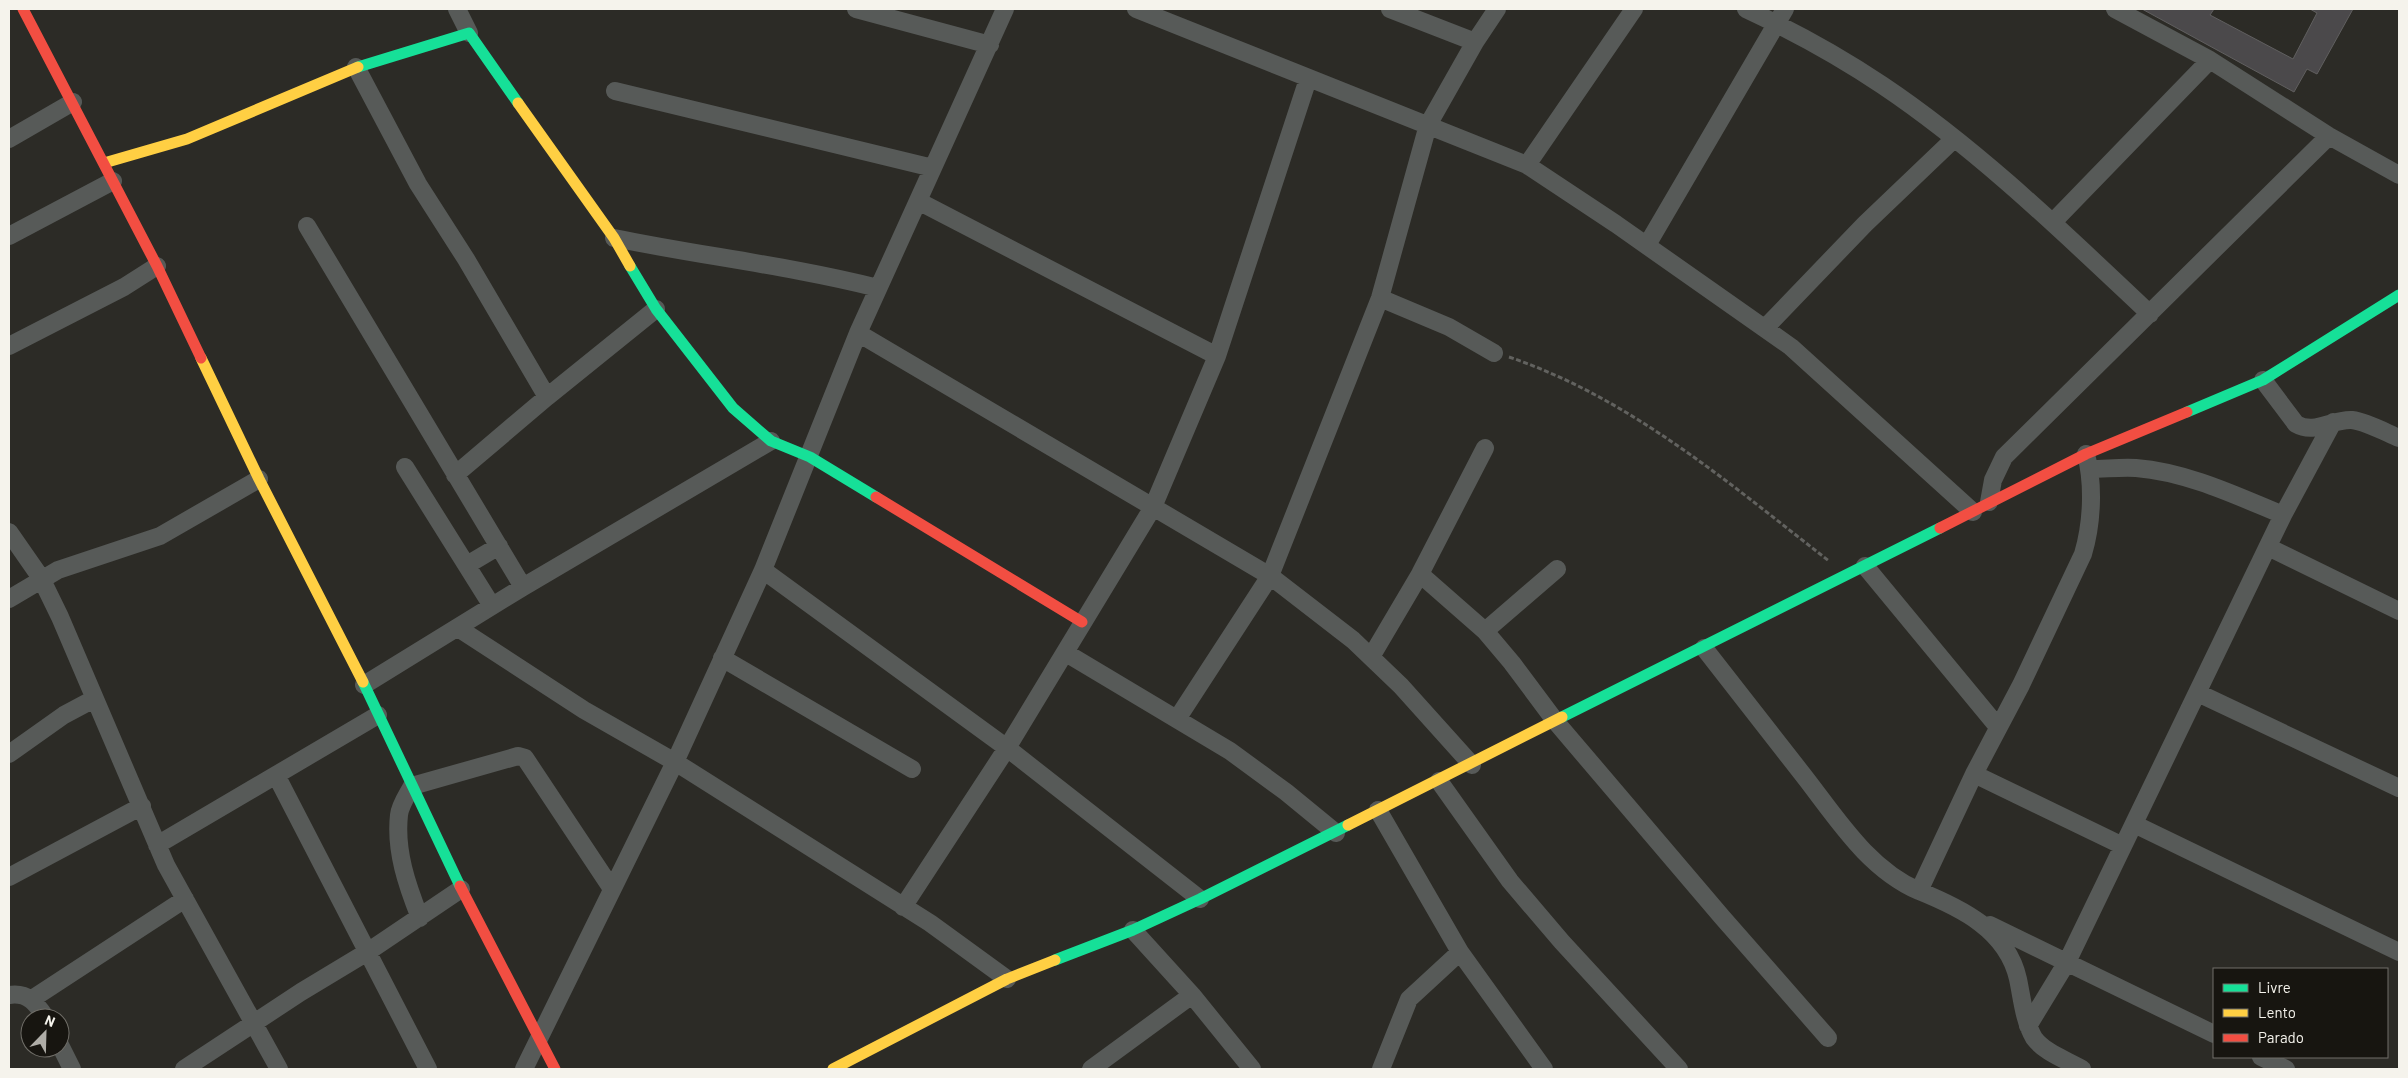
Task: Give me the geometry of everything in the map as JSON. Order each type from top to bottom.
[{"type":"street","points":[[22,9],[73,102],[156,266],[259,479],[364,685],[460,889],[555,1069]]},
{"type":"street","points":[[457,9],[469,33],[614,238],[656,308],[733,408],[771,441],[810,457],[1082,622]]},
{"type":"street","points":[[856,9],[990,45]]},
{"type":"street","points":[[524,1069],[675,762],[763,570],[810,457],[858,332],[1005,9]]},
{"type":"street","points":[[1136,9],[1527,166],[1647,245],[1765,328],[1830,380],[1973,512]]},
{"type":"street","points":[[1390,9],[1475,42]]},
{"type":"street","points":[[1177,719],[1270,576],[1380,298],[1428,125],[1475,42],[1497,9]]},
{"type":"street","points":[[1527,166],[1634,9]]},
{"type":"street","points":[[1746,9],[1781,16],[1883,85],[1954,139],[2053,222],[2150,314]]},
{"type":"street","points":[[2115,9],[2210,60],[2329,136],[2399,175]]},
{"type":"street","points":[[1647,245],[1781,16]]},
{"type":"street","points":[[104,163],[187,139],[356,67],[469,33]]},
{"type":"street","points":[[2053,222],[2210,60]]},
{"type":"street","points":[[356,67],[418,184],[466,259],[547,396]]},
{"type":"street","points":[[903,907],[1007,748],[1066,653],[1082,622],[1152,507],[1217,356],[1308,79]]},
{"type":"street","points":[[615,91],[933,168]]},
{"type":"street","points":[[9,139],[73,102]]},
{"type":"street","points":[[1989,502],[1993,480],[2004,457],[2329,136]]},
{"type":"street","points":[[1765,328],[1865,224],[1954,139]]},
{"type":"street","points":[[9,236],[113,181]]},
{"type":"street","points":[[918,200],[1217,356]]},
{"type":"street","points":[[307,226],[523,587]]},
{"type":"street","points":[[614,238],[699,255],[831,276],[878,288]]},
{"type":"street","points":[[9,346],[124,287],[156,266]]},
{"type":"street","points":[[1380,298],[1449,327],[1494,352]]},
{"type":"street","points":[[833,1069],[1007,979],[1132,930],[1200,900],[1704,648],[1846,574],[1973,512],[1989,502],[2088,462],[2263,380],[2397,299]]},
{"type":"street","points":[[455,475],[547,396],[656,308]]},
{"type":"street","points":[[858,332],[1270,576],[1353,640],[1401,686],[1472,765]]},
{"type":"street","points":[[2263,380],[2296,424],[2310,429],[2334,422],[2354,420],[2399,438]]},
{"type":"street","points":[[2028,1026],[2067,962],[2283,515],[2334,422]]},
{"type":"street","points":[[364,685],[523,587],[771,441]]},
{"type":"street","points":[[1371,658],[1420,574],[1485,448]]},
{"type":"street","points":[[2088,462],[2174,475],[2239,497],[2283,515]]},
{"type":"street","points":[[1919,891],[1974,774],[2021,685],[2083,554],[2088,531],[2088,462]]},
{"type":"street","points":[[405,466],[492,606]]},
{"type":"street","points":[[9,599],[41,578],[160,536],[259,479]]},
{"type":"street","points":[[9,532],[41,578],[77,653],[94,699],[142,806],[157,845],[279,1069]]},
{"type":"street","points":[[466,565],[499,546]]},
{"type":"street","points":[[2268,547],[2399,611]]},
{"type":"street","points":[[1865,566],[1998,727]]},
{"type":"street","points":[[1485,631],[1557,569]]},
{"type":"street","points":[[763,570],[1007,748],[1200,900]]},
{"type":"street","points":[[1420,574],[1485,631],[1512,663],[1556,722],[1828,1038]]},
{"type":"street","points":[[458,628],[584,710],[675,762],[930,923],[1007,979]]},
{"type":"street","points":[[1704,648],[1857,844],[1887,874],[2213,1034]]},
{"type":"street","points":[[1066,653],[1177,719],[1252,767],[1336,833]]},
{"type":"street","points":[[722,658],[912,769]]},
{"type":"street","points":[[2198,693],[2399,788]]},
{"type":"street","points":[[9,754],[64,715],[94,699]]},
{"type":"street","points":[[157,845],[378,715]]},
{"type":"street","points":[[420,918],[408,885],[399,848],[399,813],[412,786],[518,756],[525,758],[612,889]]},
{"type":"street","points":[[1974,774],[2123,846]]},
{"type":"street","points":[[276,775],[428,1069]]},
{"type":"street","points":[[1439,781],[1510,880],[1562,942],[1679,1069]]},
{"type":"street","points":[[9,877],[142,806]]},
{"type":"street","points":[[1378,810],[1460,952],[1544,1069]]},
{"type":"street","points":[[2134,824],[2399,952]]},
{"type":"street","points":[[184,1069],[369,952],[460,889]]},
{"type":"street","points":[[32,999],[185,899]]},
{"type":"street","points":[[1965,913],[1992,932],[2008,955],[2016,970],[2028,1026],[2035,1039],[2044,1048],[2082,1069]]},
{"type":"street","points":[[1132,930],[1192,995],[1252,1069]]},
{"type":"street","points":[[1381,1069],[1409,999],[1460,952]]},
{"type":"street","points":[[9,995],[21,994],[32,999],[39,1008]]},
{"type":"street","points":[[1091,1069],[1192,995]]},
{"type":"street","points":[[2263,1058],[2286,1069]]},
{"type":"path","points":[[1494,352],[1545,371],[1634,418],[1698,459],[1846,574]]},
{"type":"building","points":[[2142,9],[2214,9],[2210,15],[2293,59],[2317,13],[2310,9],[2353,9],[2317,74],[2307,69],[2294,92]]},
{"type":"traffic: fast","points":[[358,67],[469,33],[518,103]]},
{"type":"traffic: fast","points":[[630,266],[656,309],[733,408],[771,441],[810,457],[876,497]]},
{"type":"traffic: fast","points":[[2187,412],[2263,380],[2399,295]]},
{"type":"traffic: fast","points":[[1562,717],[1940,528]]},
{"type":"traffic: fast","points":[[363,682],[460,886]]},
{"type":"traffic: fast","points":[[1055,960],[1133,930],[1200,899],[1348,825]]},
{"type":"traffic: slow","points":[[104,163],[187,139],[358,67]]},
{"type":"traffic: slow","points":[[518,103],[614,238],[630,266]]},
{"type":"traffic: slow","points":[[201,358],[259,479],[363,682]]},
{"type":"traffic: slow","points":[[1348,825],[1562,717]]},
{"type":"traffic: slow","points":[[833,1069],[1007,979],[1055,960]]},
{"type":"traffic: jam","points":[[23,9],[157,266],[201,358]]},
{"type":"traffic: jam","points":[[1940,528],[2086,454],[2187,412]]},
{"type":"traffic: jam","points":[[876,497],[1082,622]]},
{"type":"traffic: jam","points":[[460,886],[555,1069]]}]
